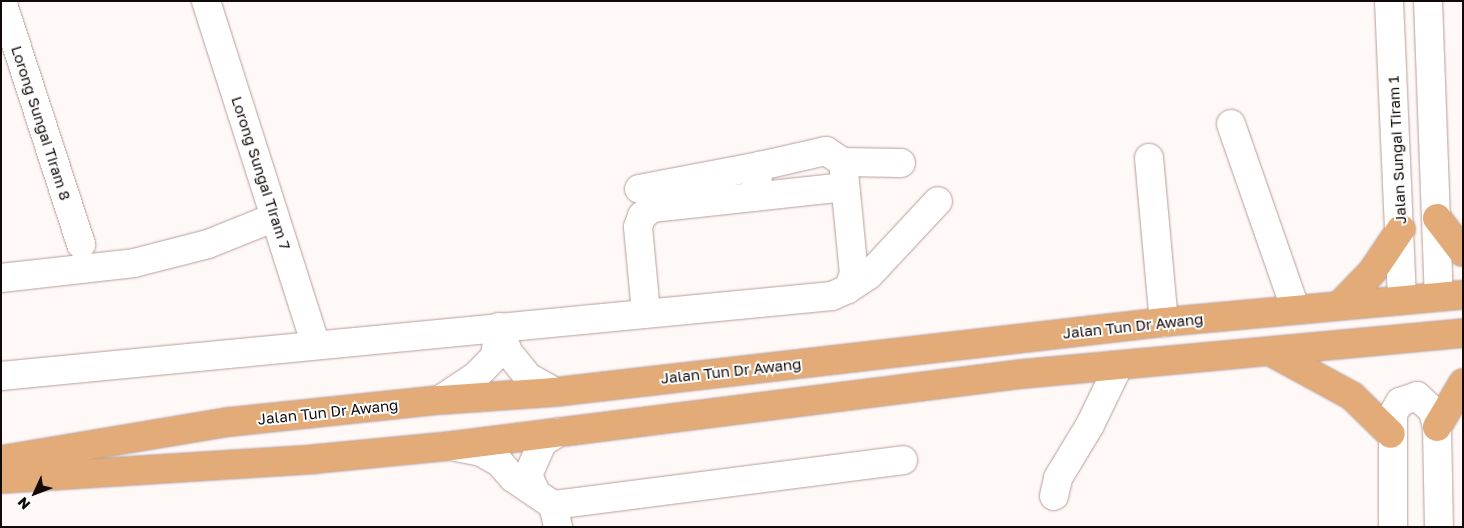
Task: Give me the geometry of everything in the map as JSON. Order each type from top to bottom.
[{"type":"main road","points":[[1437,218],[1463,252]]},
{"type":"main road","points":[[1340,305],[1372,272],[1401,229]]},
{"type":"main road","name":"Jalan Tun Dr Awang","points":[[1,460],[229,422],[440,400],[555,392],[1295,308],[1451,296]]},
{"type":"main road","points":[[1,479],[315,459],[451,446],[1022,374],[1273,353],[1463,333]]},
{"type":"main road","points":[[1273,353],[1352,396],[1391,434]]},
{"type":"main road","points":[[1437,427],[1463,383]]},
{"type":"street","name":"Lorong Sungai Tiram 8","points":[[2,1],[81,244]]},
{"type":"street","name":"Lorong Sungai Tiram 7","points":[[206,1],[316,345]]},
{"type":"street","name":"Jalan Sungai Tiram 1","points":[[1389,1],[1401,229],[1402,300]]},
{"type":"street","points":[[1428,1],[1437,218],[1451,296]]},
{"type":"street","points":[[1231,124],[1295,308]]},
{"type":"street","points":[[639,189],[760,166],[826,151],[844,174],[854,274],[848,289]]},
{"type":"street","points":[[1149,158],[1164,322]]},
{"type":"street","points":[[646,312],[638,227],[642,216],[652,208],[754,197],[844,174],[901,163]]},
{"type":"street","points":[[754,197],[760,166]]},
{"type":"street","points":[[1,376],[646,312],[832,296],[848,289],[869,275],[938,200]]},
{"type":"street","points":[[1,278],[134,263],[208,244],[275,217]]},
{"type":"street","points":[[499,327],[508,352],[528,377],[555,392]]},
{"type":"street","points":[[440,400],[476,376],[495,356],[499,327]]},
{"type":"street","points":[[1054,496],[1058,478],[1090,425],[1118,367]]},
{"type":"street","points":[[1393,527],[1391,434],[1393,414],[1407,397],[1417,396],[1428,404],[1437,427],[1439,527]]},
{"type":"street","points":[[549,508],[528,475],[543,442],[559,432]]},
{"type":"street","points":[[451,446],[481,452],[549,508],[903,460]]}]
